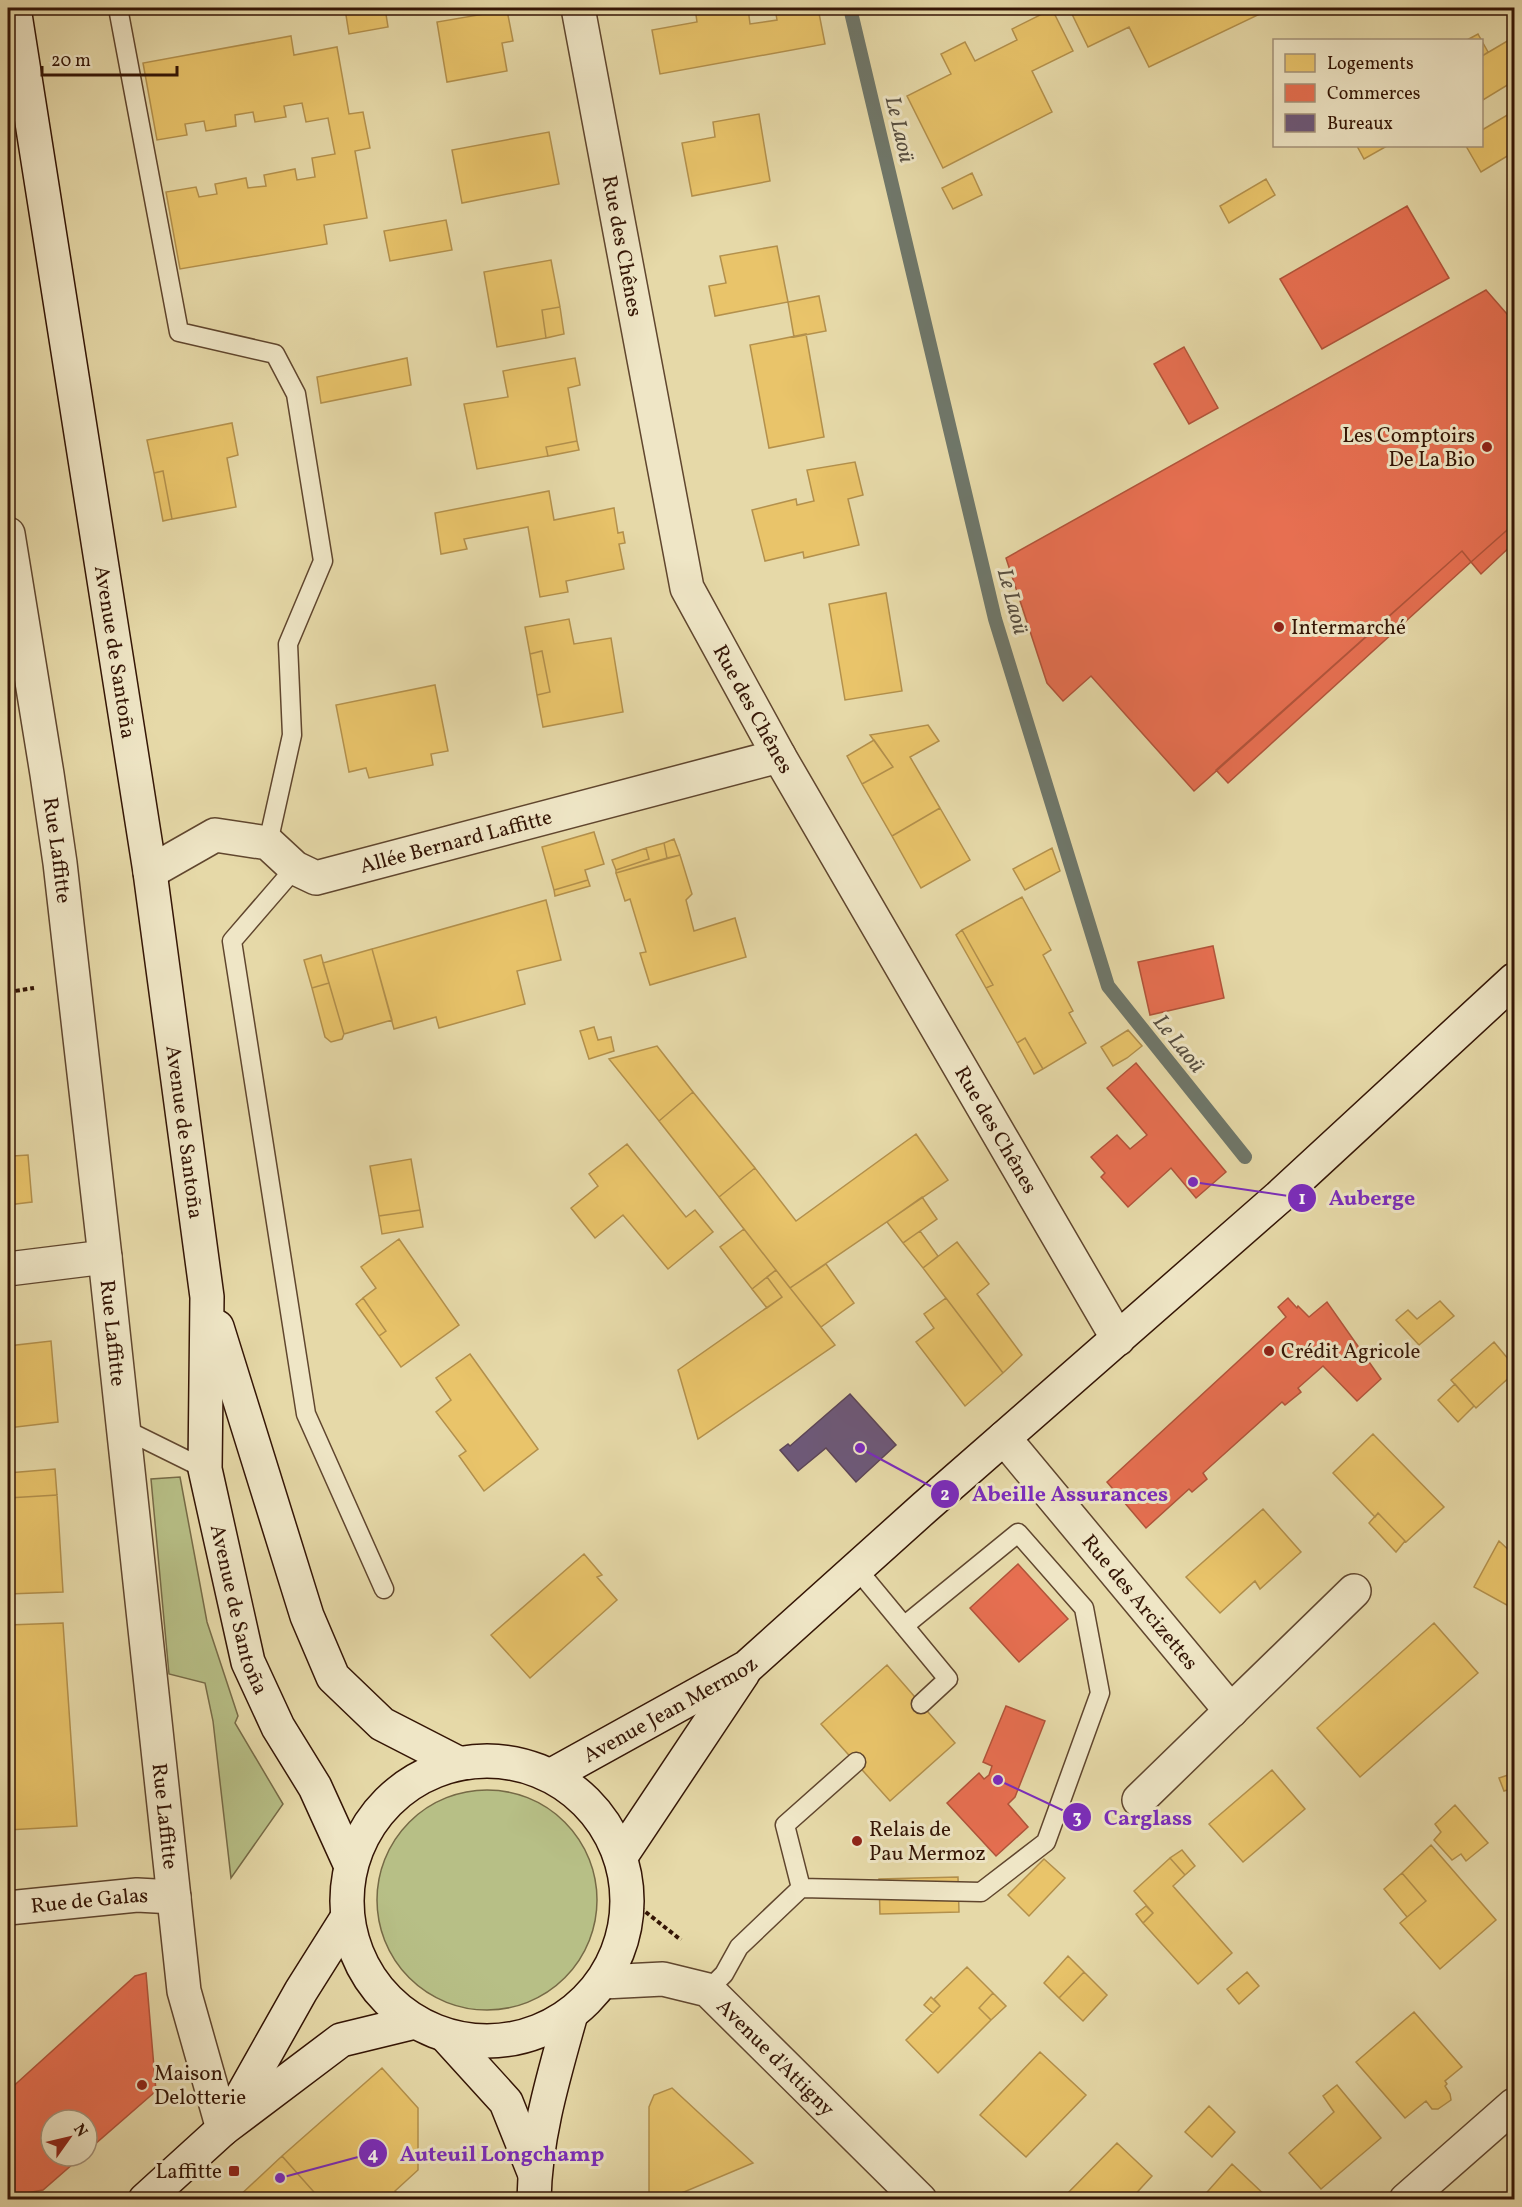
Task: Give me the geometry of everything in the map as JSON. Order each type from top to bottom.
[{"type":"main road","name":"Avenue de Santoña","points":[[14,8],[150,872],[207,1298],[205,1469],[248,1662],[278,1727],[315,1787],[350,1864]]},
{"type":"main road","name":"Rue des Chênes","points":[[578,8],[687,588],[779,756],[1118,1339]]},
{"type":"main road","name":"Rue Laffitte","points":[[8,534],[57,841],[105,1257],[184,1991],[223,2129]]},
{"type":"main road","name":"Allée Bernard Laffitte","points":[[268,843],[295,868],[316,878],[779,756]]},
{"type":"main road","points":[[150,872],[215,835],[268,843]]},
{"type":"main road","points":[[747,1667],[1278,1197],[1515,980]]},
{"type":"main road","points":[[8,1269],[105,1257]]},
{"type":"main road","name":"Avenue de Santoña","points":[[207,1298],[307,1617],[333,1677],[382,1724],[456,1762]]},
{"type":"main road","name":"Rue des Arcizettes","points":[[1004,1438],[1231,1711]]},
{"type":"main road","points":[[1139,1800],[1354,1591]]},
{"type":"main road","name":"Avenue Jean Mermoz","points":[[552,1775],[747,1667]]},
{"type":"main road","name":"Avenue Jean Mermoz","points":[[621,1856],[660,1794],[747,1667]]},
{"type":"main road","points":[[505,1760],[552,1775],[581,1796],[605,1823],[621,1856],[628,1898],[623,1940],[603,1982],[571,2014],[532,2035],[489,2042],[446,2036],[415,2022],[382,1995],[358,1959],[347,1918],[346,1891],[350,1864],[365,1829],[389,1798],[420,1776],[456,1762],[505,1760]]},
{"type":"main road","name":"Rue de Galas","points":[[8,1908],[137,1895],[174,1897]]},
{"type":"main road","points":[[223,2129],[301,1991],[347,1918]]},
{"type":"main road","name":"Avenue d'Attigny","points":[[603,1982],[663,1979],[708,1990],[920,2199]]},
{"type":"main road","points":[[534,2186],[549,2094],[571,2014]]},
{"type":"main road","points":[[145,2199],[223,2129],[341,2040],[415,2022]]},
{"type":"main road","points":[[446,2036],[506,2102],[534,2186]]},
{"type":"main road","points":[[1406,2199],[1515,2105]]},
{"type":"lane","points":[[118,8],[179,332],[275,354],[296,394],[324,561],[288,644],[292,735],[268,843]]},
{"type":"lane","points":[[295,868],[232,941],[306,1414],[384,1589]]},
{"type":"lane","points":[[123,1429],[205,1469]]},
{"type":"lane","points":[[708,1990],[724,1974],[739,1947],[801,1888],[981,1892],[1046,1842],[1100,1693],[1084,1608],[1018,1533],[904,1626]]},
{"type":"lane","points":[[857,1569],[948,1679],[921,1704]]},
{"type":"lane","points":[[801,1888],[785,1825],[856,1762]]},
{"type":"green space","points":[[180,1477],[207,1622],[238,1716],[235,1723],[283,1804],[231,1878],[213,1721],[205,1683],[169,1674],[151,1479]]},
{"type":"green space","points":[[487,1790],[519,1795],[539,1803],[557,1815],[572,1830],[584,1848],[592,1868],[597,1900],[592,1932],[584,1952],[572,1970],[557,1985],[539,1997],[519,2005],[487,2010],[455,2005],[435,1997],[417,1985],[402,1970],[390,1952],[382,1932],[377,1900],[382,1868],[390,1848],[402,1830],[417,1815],[435,1803],[455,1795]]},
{"type":"building: Logements","points":[[385,8],[388,27],[349,34],[345,9]]},
{"type":"building: Logements","points":[[695,8],[748,8],[750,24],[777,20],[776,14],[818,8],[825,44],[660,74],[652,30],[697,22]]},
{"type":"building: Logements","points":[[1069,8],[1257,8],[1260,14],[1149,67],[1129,27],[1088,47]]},
{"type":"building: Logements","points":[[1052,9],[1073,51],[1032,71],[1052,112],[943,168],[907,96],[951,74],[941,54],[965,42],[975,61],[1017,40],[1012,29]]},
{"type":"building: Logements","points":[[507,10],[513,41],[502,43],[507,71],[447,82],[437,22]]},
{"type":"building: Logements","points":[[1478,34],[1480,39],[1469,39]]},
{"type":"building: Logements","points":[[291,36],[294,55],[337,47],[349,114],[363,112],[370,148],[355,151],[367,218],[324,225],[327,244],[180,269],[166,192],[196,187],[199,197],[217,194],[215,184],[246,178],[248,188],[266,186],[264,175],[295,169],[297,180],[315,177],[312,158],[335,154],[328,118],[306,122],[302,103],[284,106],[286,117],[255,122],[253,112],[235,115],[236,126],[206,131],[204,121],[185,124],[187,135],[157,140],[143,63]]},
{"type":"building: Logements","points":[[1514,37],[1514,81],[1483,100],[1483,55]]},
{"type":"building: Logements","points":[[1483,43],[1488,52],[1483,55]]},
{"type":"building: Logements","points":[[1514,111],[1514,152],[1481,172],[1467,147],[1483,147],[1483,129]]},
{"type":"building: Logements","points":[[759,114],[770,181],[692,196],[682,143],[715,137],[713,122]]},
{"type":"building: Logements","points":[[549,132],[559,184],[462,203],[452,150]]},
{"type":"building: Logements","points":[[1358,147],[1385,147],[1364,159]]},
{"type":"building: Logements","points":[[972,173],[982,195],[953,209],[942,188]]},
{"type":"building: Logements","points":[[1266,179],[1275,195],[1229,223],[1220,206]]},
{"type":"building: Logements","points":[[446,220],[452,250],[390,261],[384,231]]},
{"type":"building: Logements","points":[[777,246],[788,302],[715,316],[709,286],[726,283],[720,256]]},
{"type":"building: Logements","points":[[551,260],[560,307],[542,310],[546,338],[497,347],[484,272]]},
{"type":"building: Logements","points":[[819,296],[826,331],[794,337],[788,302]]},
{"type":"building: Logements","points":[[560,307],[564,334],[546,338],[542,310]]},
{"type":"building: Logements","points":[[806,334],[824,437],[769,448],[750,345]]},
{"type":"building: Logements","points":[[407,358],[411,385],[321,403],[317,377]]},
{"type":"building: Logements","points":[[575,358],[580,385],[568,388],[577,441],[546,447],[548,456],[477,469],[464,404],[508,397],[503,371]]},
{"type":"building: Logements","points":[[232,423],[238,455],[227,458],[236,507],[172,519],[163,471],[154,473],[147,440]]},
{"type":"building: Logements","points":[[577,441],[579,450],[548,456],[546,447]]},
{"type":"building: Logements","points":[[855,462],[863,495],[848,499],[859,545],[804,558],[803,552],[765,561],[752,510],[796,499],[797,505],[814,501],[807,470]]},
{"type":"building: Logements","points":[[163,471],[172,519],[163,521],[154,473]]},
{"type":"building: Logements","points":[[549,491],[554,520],[614,508],[618,533],[623,532],[625,543],[619,544],[624,569],[566,581],[568,592],[540,597],[528,527],[464,539],[467,549],[441,554],[435,513]]},
{"type":"building: Logements","points":[[886,593],[902,691],[845,700],[829,604]]},
{"type":"building: Logements","points":[[569,619],[574,644],[611,638],[623,712],[543,727],[537,695],[550,692],[542,651],[530,654],[525,627]]},
{"type":"building: Logements","points":[[542,651],[550,692],[537,695],[530,654]]},
{"type":"building: Logements","points":[[435,685],[448,751],[431,754],[433,765],[369,778],[366,768],[349,772],[336,705]]},
{"type":"building: Logements","points":[[928,725],[939,741],[910,757],[940,808],[892,836],[862,784],[893,767],[870,735]]},
{"type":"building: Logements","points":[[874,740],[893,767],[862,784],[847,756]]},
{"type":"building: Logements","points":[[940,808],[970,860],[921,888],[892,836]]},
{"type":"building: Logements","points":[[594,832],[604,864],[585,870],[588,880],[554,890],[542,847]]},
{"type":"building: Logements","points":[[674,839],[680,855],[667,858],[664,843]]},
{"type":"building: Logements","points":[[664,843],[667,858],[616,873],[616,870],[649,859],[646,848]]},
{"type":"building: Logements","points":[[646,848],[649,859],[616,870],[612,860]]},
{"type":"building: Logements","points":[[1052,848],[1060,871],[1025,890],[1013,869]]},
{"type":"building: Logements","points":[[680,855],[692,894],[686,900],[694,931],[735,918],[746,957],[650,985],[640,953],[646,952],[630,899],[625,901],[616,873]]},
{"type":"building: Logements","points":[[588,880],[590,886],[555,896],[554,890]]},
{"type":"building: Logements","points":[[1022,897],[1051,950],[1043,955],[1073,1011],[1069,1013],[1086,1043],[1043,1069],[1025,1038],[1017,1043],[986,988],[993,985],[962,930]]},
{"type":"building: Logements","points":[[546,900],[561,960],[517,971],[525,1004],[439,1028],[436,1017],[394,1029],[372,949]]},
{"type":"building: Logements","points":[[962,930],[993,985],[986,988],[956,935]]},
{"type":"building: Logements","points":[[372,949],[392,1020],[344,1034],[323,963]]},
{"type":"building: Logements","points":[[321,955],[329,983],[312,988],[304,960]]},
{"type":"building: Logements","points":[[329,983],[344,1034],[342,1039],[331,1042],[325,1037],[312,988]]},
{"type":"building: Logements","points":[[594,1027],[598,1040],[611,1037],[614,1051],[589,1059],[580,1031]]},
{"type":"building: Logements","points":[[1128,1030],[1142,1046],[1113,1066],[1101,1047]]},
{"type":"building: Logements","points":[[1025,1038],[1043,1069],[1034,1074],[1017,1043]]},
{"type":"building: Logements","points":[[657,1046],[693,1092],[659,1121],[609,1059]]},
{"type":"building: Logements","points":[[693,1092],[755,1168],[719,1197],[659,1121]]},
{"type":"building: Logements","points":[[916,1134],[948,1180],[790,1288],[719,1197],[755,1168],[796,1221]]},
{"type":"building: Logements","points":[[12,1137],[13,1156],[28,1155],[32,1202],[8,1205],[8,1138]]},
{"type":"building: Logements","points":[[627,1144],[686,1217],[695,1210],[713,1232],[668,1269],[623,1215],[595,1238],[571,1208],[598,1186],[589,1174]]},
{"type":"building: Logements","points":[[411,1159],[420,1210],[379,1216],[370,1166]]},
{"type":"building: Logements","points":[[922,1197],[937,1219],[903,1243],[887,1222]]},
{"type":"building: Logements","points":[[420,1210],[423,1227],[382,1234],[379,1216]]},
{"type":"building: Logements","points":[[744,1229],[776,1270],[752,1289],[720,1247]]},
{"type":"building: Logements","points":[[920,1231],[938,1256],[923,1268],[903,1243]]},
{"type":"building: Logements","points":[[399,1239],[459,1325],[401,1367],[379,1336],[386,1331],[363,1298],[376,1288],[361,1267]]},
{"type":"building: Logements","points":[[957,1242],[989,1284],[977,1294],[1022,1355],[1003,1373],[923,1268]]},
{"type":"building: Logements","points":[[826,1264],[854,1303],[821,1327],[790,1288]]},
{"type":"building: Logements","points":[[776,1270],[835,1345],[698,1439],[678,1370],[782,1297],[767,1277]]},
{"type":"building: Logements","points":[[767,1277],[782,1297],[767,1308],[752,1289]]},
{"type":"building: Logements","points":[[363,1298],[386,1331],[379,1336],[356,1304]]},
{"type":"building: Logements","points":[[946,1298],[1003,1373],[965,1406],[916,1342],[934,1328],[924,1314]]},
{"type":"building: Logements","points":[[1440,1301],[1454,1316],[1419,1345],[1396,1320],[1408,1310],[1417,1319]]},
{"type":"building: Logements","points":[[51,1341],[58,1422],[8,1428],[8,1346]]},
{"type":"building: Logements","points":[[1494,1342],[1514,1366],[1514,1373],[1476,1408],[1451,1380]]},
{"type":"building: Logements","points":[[470,1354],[538,1449],[484,1491],[459,1456],[466,1451],[436,1412],[451,1400],[436,1378]]},
{"type":"building: Logements","points":[[1455,1384],[1474,1406],[1458,1422],[1438,1400]]},
{"type":"building: Logements","points":[[1373,1434],[1444,1507],[1406,1542],[1378,1513],[1375,1517],[1333,1473]]},
{"type":"building: Logements","points":[[55,1469],[57,1495],[8,1498],[8,1473]]},
{"type":"building: Logements","points":[[57,1495],[63,1592],[8,1594],[8,1498]]},
{"type":"building: Logements","points":[[1263,1509],[1301,1552],[1260,1589],[1255,1581],[1220,1613],[1186,1577]]},
{"type":"building: Logements","points":[[1378,1513],[1405,1541],[1396,1552],[1369,1523]]},
{"type":"building: Logements","points":[[1499,1541],[1514,1555],[1514,1609],[1474,1587]]},
{"type":"building: Logements","points":[[584,1554],[602,1575],[597,1577],[617,1600],[530,1678],[491,1635]]},
{"type":"building: Logements","points":[[63,1623],[77,1826],[8,1830],[8,1625]]},
{"type":"building: Logements","points":[[1434,1623],[1478,1673],[1360,1777],[1317,1728]]},
{"type":"building: Logements","points":[[887,1665],[955,1743],[890,1801],[821,1724]]},
{"type":"building: Logements","points":[[1272,1770],[1305,1809],[1243,1862],[1209,1824]]},
{"type":"building: Logements","points":[[1514,1773],[1514,1788],[1504,1791],[1499,1778]]},
{"type":"building: Logements","points":[[1455,1805],[1488,1843],[1466,1861],[1461,1854],[1452,1860],[1434,1840],[1441,1832],[1435,1824]]},
{"type":"building: Logements","points":[[1431,1845],[1496,1920],[1440,1969],[1400,1923],[1426,1901],[1402,1873]]},
{"type":"building: Logements","points":[[1182,1850],[1195,1866],[1185,1875],[1170,1858]]},
{"type":"building: Logements","points":[[1170,1858],[1185,1875],[1173,1886],[1232,1953],[1198,1984],[1143,1923],[1153,1913],[1134,1891]]},
{"type":"building: Logements","points":[[1044,1859],[1065,1878],[1029,1916],[1008,1895]]},
{"type":"building: Logements","points":[[1402,1873],[1426,1901],[1407,1917],[1384,1889]]},
{"type":"building: Logements","points":[[958,1877],[959,1912],[880,1914],[879,1879]]},
{"type":"building: Logements","points":[[1146,1906],[1153,1913],[1143,1923],[1136,1914]]},
{"type":"building: Logements","points":[[1068,1956],[1084,1972],[1059,1998],[1044,1983]]},
{"type":"building: Logements","points":[[967,1967],[993,1993],[979,2008],[991,2020],[938,2073],[906,2040],[940,2006],[934,1999]]},
{"type":"building: Logements","points":[[1084,1972],[1107,1995],[1083,2021],[1059,1998]]},
{"type":"building: Logements","points":[[1247,1972],[1259,1986],[1239,2004],[1227,1989]]},
{"type":"building: Logements","points":[[993,1993],[1006,2006],[991,2020],[979,2008]]},
{"type":"building: Logements","points":[[931,1997],[940,2006],[933,2013],[924,2005]]},
{"type":"building: Logements","points":[[1414,2012],[1462,2067],[1445,2081],[1451,2100],[1438,2109],[1432,2109],[1426,2101],[1405,2118],[1356,2062]]},
{"type":"building: Logements","points":[[1040,2052],[1086,2095],[1026,2157],[980,2115]]},
{"type":"building: Logements","points":[[382,2068],[418,2108],[418,2170],[395,2191],[403,2200],[321,2200],[282,2156]]},
{"type":"building: Logements","points":[[1337,2085],[1381,2138],[1321,2189],[1289,2153],[1334,2112],[1323,2096]]},
{"type":"building: Logements","points":[[672,2088],[753,2163],[665,2200],[649,2200],[649,2107],[654,2095]]},
{"type":"building: Logements","points":[[1209,2106],[1235,2132],[1212,2157],[1185,2132]]},
{"type":"building: Logements","points":[[1117,2143],[1152,2176],[1130,2200],[1061,2200]]},
{"type":"building: Logements","points":[[282,2156],[321,2200],[235,2200]]},
{"type":"building: Logements","points":[[1232,2164],[1270,2200],[1200,2200]]},
{"type":"building: Commerces","points":[[1407,206],[1449,278],[1322,349],[1280,279]]},
{"type":"building: Commerces","points":[[1486,290],[1514,322],[1514,524],[1471,562],[1462,551],[1194,791],[1091,676],[1063,701],[1047,683],[1006,558]]},
{"type":"building: Commerces","points":[[1184,347],[1218,408],[1189,424],[1154,364]]},
{"type":"building: Commerces","points":[[1514,524],[1514,543],[1481,574],[1471,562]]},
{"type":"building: Commerces","points":[[1462,551],[1471,562],[1228,783],[1216,770]]},
{"type":"building: Commerces","points":[[1213,946],[1224,998],[1150,1015],[1138,962]]},
{"type":"building: Commerces","points":[[1136,1063],[1226,1172],[1196,1198],[1171,1168],[1128,1207],[1101,1177],[1105,1173],[1091,1157],[1117,1135],[1130,1149],[1147,1135],[1107,1088]]},
{"type":"building: Commerces","points":[[1288,1298],[1309,1317],[1327,1302],[1381,1379],[1357,1401],[1323,1366],[1298,1388],[1301,1392],[1285,1405],[1282,1402],[1203,1473],[1207,1479],[1192,1492],[1189,1489],[1146,1528],[1107,1482],[1286,1317],[1278,1307]]},
{"type":"building: Commerces","points":[[1018,1564],[1068,1619],[1019,1662],[970,1608]]},
{"type":"building: Commerces","points":[[1006,1706],[1045,1721],[1015,1797],[1008,1804],[1028,1827],[996,1856],[947,1803],[979,1773],[984,1779],[989,1775],[992,1766],[983,1762]]},
{"type":"building: Commerces","points":[[146,1973],[156,2091],[99,2141],[99,2108],[39,2108],[39,2168],[68,2168],[43,2190],[10,2196],[8,2091],[135,1976]]},
{"type":"building: Bureaux","points":[[850,1394],[896,1445],[856,1482],[826,1448],[798,1471],[780,1450],[788,1444],[790,1446]]},
{"type":"waterway","name":"Le Laoü","points":[[850,8],[995,619],[1108,986],[1245,1157]]},
{"type":"place","name":"Les Comptoirs De La Bio","points":[[1487,447]]},
{"type":"place","name":"Intermarché","points":[[1279,627]]},
{"type":"place","name":"Auberge","points":[[1193,1182]]},
{"type":"place","name":"Crédit Agricole","points":[[1269,1351]]},
{"type":"place","name":"Abeille Assurances","points":[[860,1448]]},
{"type":"place","name":"Carglass","points":[[998,1780]]},
{"type":"place","name":"Relais de Pau Mermoz","points":[[857,1841]]},
{"type":"place","name":"Maison Delotterie","points":[[142,2085]]},
{"type":"place","name":"Laffitte","points":[[234,2171]]},
{"type":"place","name":"Auteuil Longchamp","points":[[280,2178]]}]
